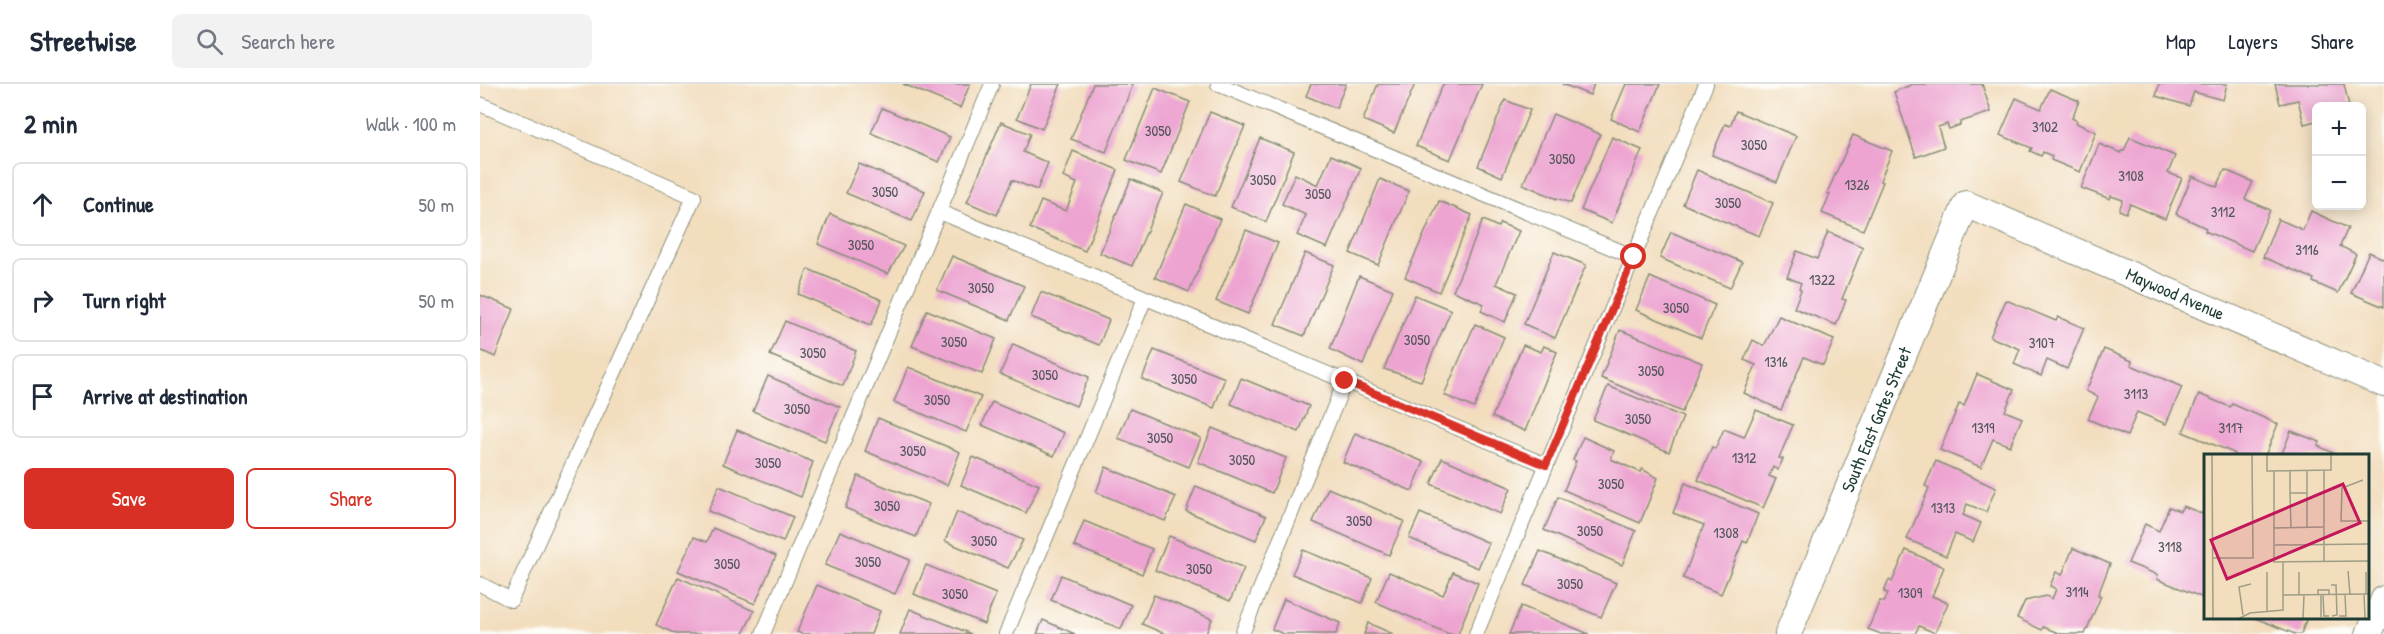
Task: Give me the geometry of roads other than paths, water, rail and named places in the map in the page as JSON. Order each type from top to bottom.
[{"type":"street","name":"Maywood Avenue","points":[[1966,204],[2384,384]]},
{"type":"street","name":"South East Gates Street","points":[[1788,634],[1966,204]]},
{"type":"street","points":[[2369,634],[2384,599]]},
{"type":"lane","points":[[763,634],[992,84]]},
{"type":"lane","points":[[1218,84],[1634,257]]},
{"type":"lane","points":[[1476,634],[1706,84]]},
{"type":"lane","points":[[480,104],[694,197],[511,600],[480,584]]},
{"type":"lane","points":[[940,213],[1546,465]]},
{"type":"lane","points":[[1006,634],[1145,298]]},
{"type":"lane","points":[[1242,634],[1345,381]]}]
